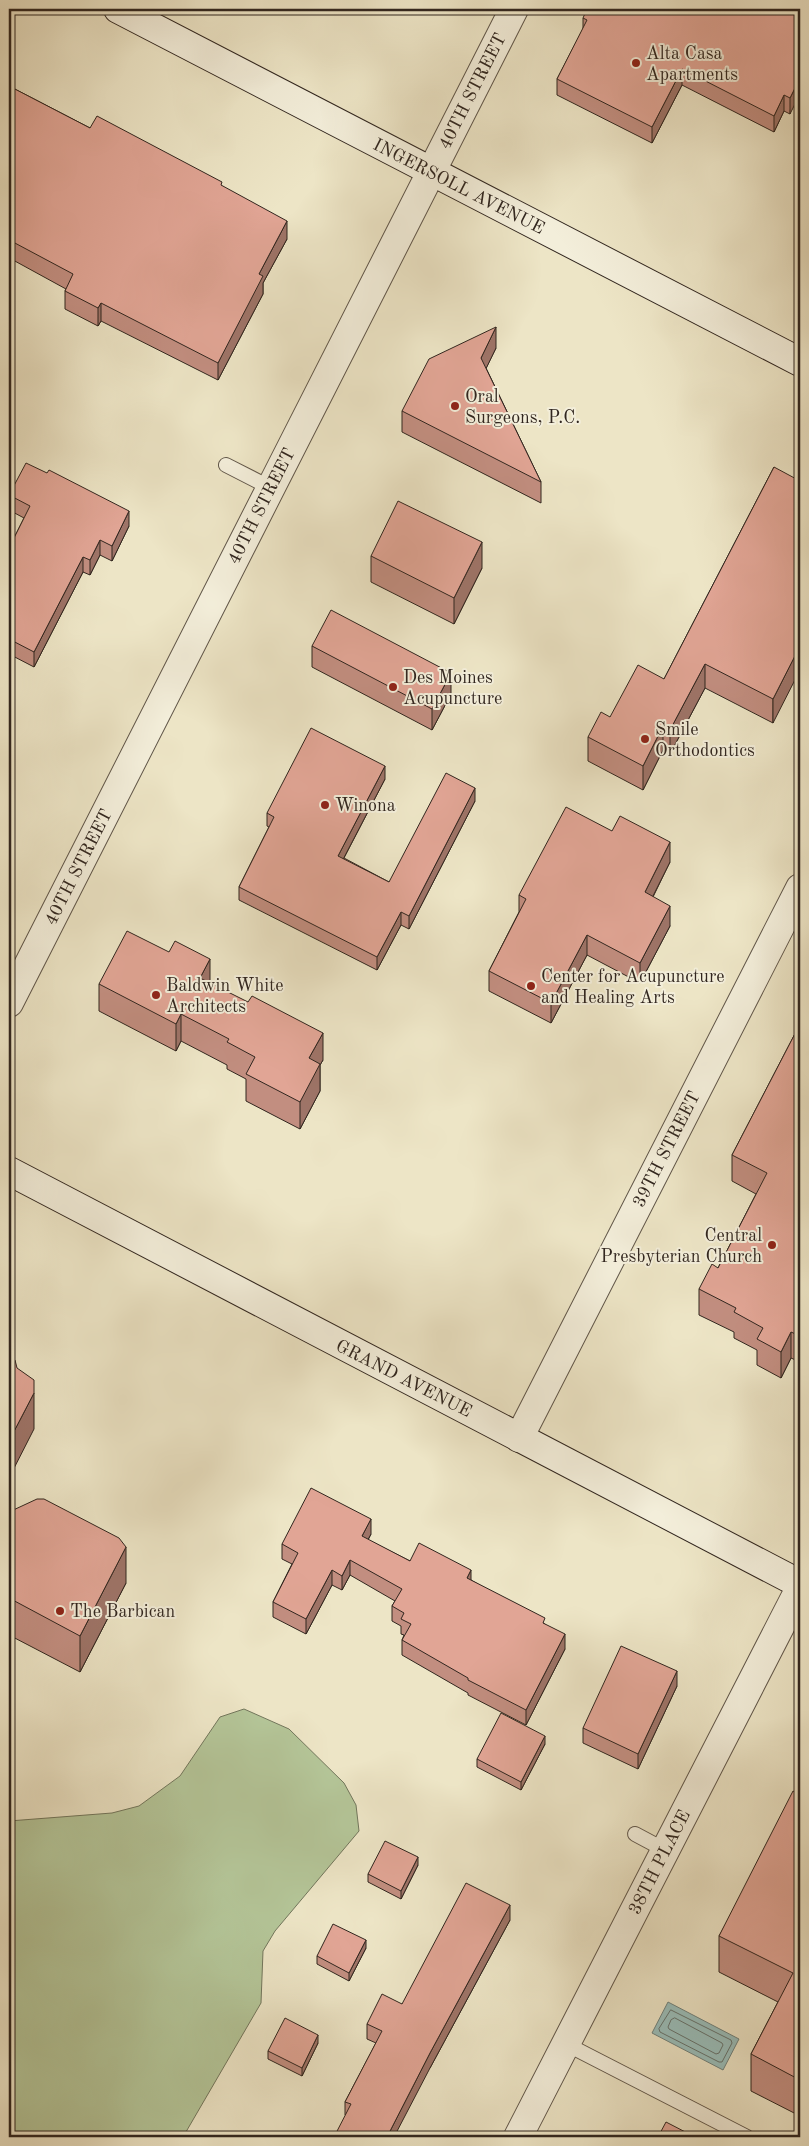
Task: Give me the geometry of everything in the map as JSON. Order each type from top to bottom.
[{"type":"street","name":"INGERSOLL AVENUE","points":[[118,9],[800,362]]},
{"type":"street","name":"40TH STREET","points":[[9,1003],[430,171],[514,9]]},
{"type":"street","name":"39TH STREET","points":[[520,1438],[800,888]]},
{"type":"street","name":"GRAND AVENUE","points":[[9,1171],[800,1586]]},
{"type":"street","name":"38TH PLACE","points":[[518,2137],[800,1586]]},
{"type":"lane","points":[[226,465],[271,488]]},
{"type":"lane","points":[[635,1834],[665,1850]]},
{"type":"lane","points":[[566,2044],[747,2137]]},
{"type":"green space","points":[[244,1709],[289,1729],[344,1783],[356,1805],[359,1831],[275,1931],[263,1951],[261,2003],[183,2137],[9,2137],[9,1821],[112,1813],[139,1806],[180,1776],[220,1717]]},
{"type":"water","points":[[668,2002],[739,2039],[723,2070],[652,2033]]},
{"type":"building","points":[[587,9],[800,9],[800,78],[790,98],[784,95],[774,116],[682,69],[652,127],[557,79],[587,20],[583,18]]},
{"type":"building","points":[[9,86],[90,128],[97,116],[222,182],[221,185],[287,221],[259,274],[263,276],[218,363],[101,303],[98,308],[65,291],[73,274],[13,242],[9,250]]},
{"type":"building","name":"Oral Surgeons, P.C.","points":[[496,327],[481,358],[541,482],[402,411],[429,359]]},
{"type":"building","points":[[26,463],[47,473],[49,470],[129,511],[112,546],[100,540],[90,560],[83,557],[34,652],[9,639],[9,548],[30,506],[9,495]]},
{"type":"building","points":[[774,467],[800,481],[800,646],[773,699],[705,664],[670,730],[663,726],[643,766],[588,737],[601,712],[610,717],[638,665],[664,679]]},
{"type":"building","points":[[398,501],[482,542],[454,598],[371,556]]},
{"type":"building","points":[[331,610],[451,673],[432,709],[312,646]]},
{"type":"building","points":[[311,728],[385,766],[338,856],[389,882],[446,773],[475,788],[409,916],[401,912],[377,957],[239,887],[274,817],[267,813]]},
{"type":"building","points":[[566,807],[612,831],[620,816],[670,842],[645,892],[670,906],[640,963],[587,935],[551,1003],[489,971],[526,899],[519,895]]},
{"type":"building","points":[[127,931],[169,952],[175,941],[210,959],[200,978],[248,1002],[252,996],[323,1033],[309,1058],[320,1064],[300,1102],[246,1074],[255,1057],[227,1042],[229,1039],[181,1014],[176,1024],[99,984]]},
{"type":"building","name":"Central Presbyterian Church","points":[[800,1024],[800,1336],[791,1332],[781,1352],[757,1339],[763,1328],[734,1312],[736,1308],[699,1289],[712,1264],[718,1268],[767,1173],[732,1155]]},
{"type":"building","points":[[9,1357],[15,1360],[17,1368],[34,1380],[34,1393],[9,1441]]},
{"type":"building","points":[[311,1488],[371,1519],[362,1536],[410,1561],[419,1543],[471,1570],[467,1578],[545,1618],[543,1623],[565,1634],[526,1710],[468,1680],[468,1678],[402,1640],[411,1624],[401,1619],[404,1613],[392,1606],[402,1589],[350,1560],[342,1576],[332,1570],[306,1619],[273,1602],[298,1553],[282,1544]]},
{"type":"building","name":"The Barbican","points":[[37,1499],[44,1499],[119,1538],[126,1547],[80,1636],[9,1598],[9,1512]]},
{"type":"building","points":[[621,1646],[677,1671],[638,1754],[583,1728]]},
{"type":"building","points":[[501,1713],[545,1736],[521,1782],[477,1759]]},
{"type":"building","points":[[793,1791],[800,1795],[800,2080],[751,2054],[793,1973],[719,1936]]},
{"type":"building","points":[[385,1841],[418,1857],[401,1891],[368,1874]]},
{"type":"building","points":[[466,1883],[510,1905],[387,2137],[334,2137],[351,2104],[345,2102],[382,2031],[367,2024],[382,1994],[402,2004]]},
{"type":"building","points":[[333,1924],[366,1940],[349,1973],[317,1956]]},
{"type":"building","points":[[285,2018],[318,2035],[302,2068],[268,2051]]},
{"type":"building","points":[[666,2122],[695,2137],[658,2137]]},
{"type":"place","name":"Alta Casa Apartments","points":[[636,63]]},
{"type":"place","name":"Oral Surgeons, P.C.","points":[[455,406]]},
{"type":"place","name":"Des Moines Acupuncture","points":[[393,687]]},
{"type":"place","name":"Smile Orthodontics","points":[[645,739]]},
{"type":"place","name":"Winona","points":[[325,805]]},
{"type":"place","name":"Center for Acupuncture and Healing Arts","points":[[531,986]]},
{"type":"place","name":"Baldwin White Architects","points":[[156,995]]},
{"type":"place","name":"Central Presbyterian Church","points":[[772,1245]]},
{"type":"place","name":"The Barbican","points":[[60,1611]]}]
